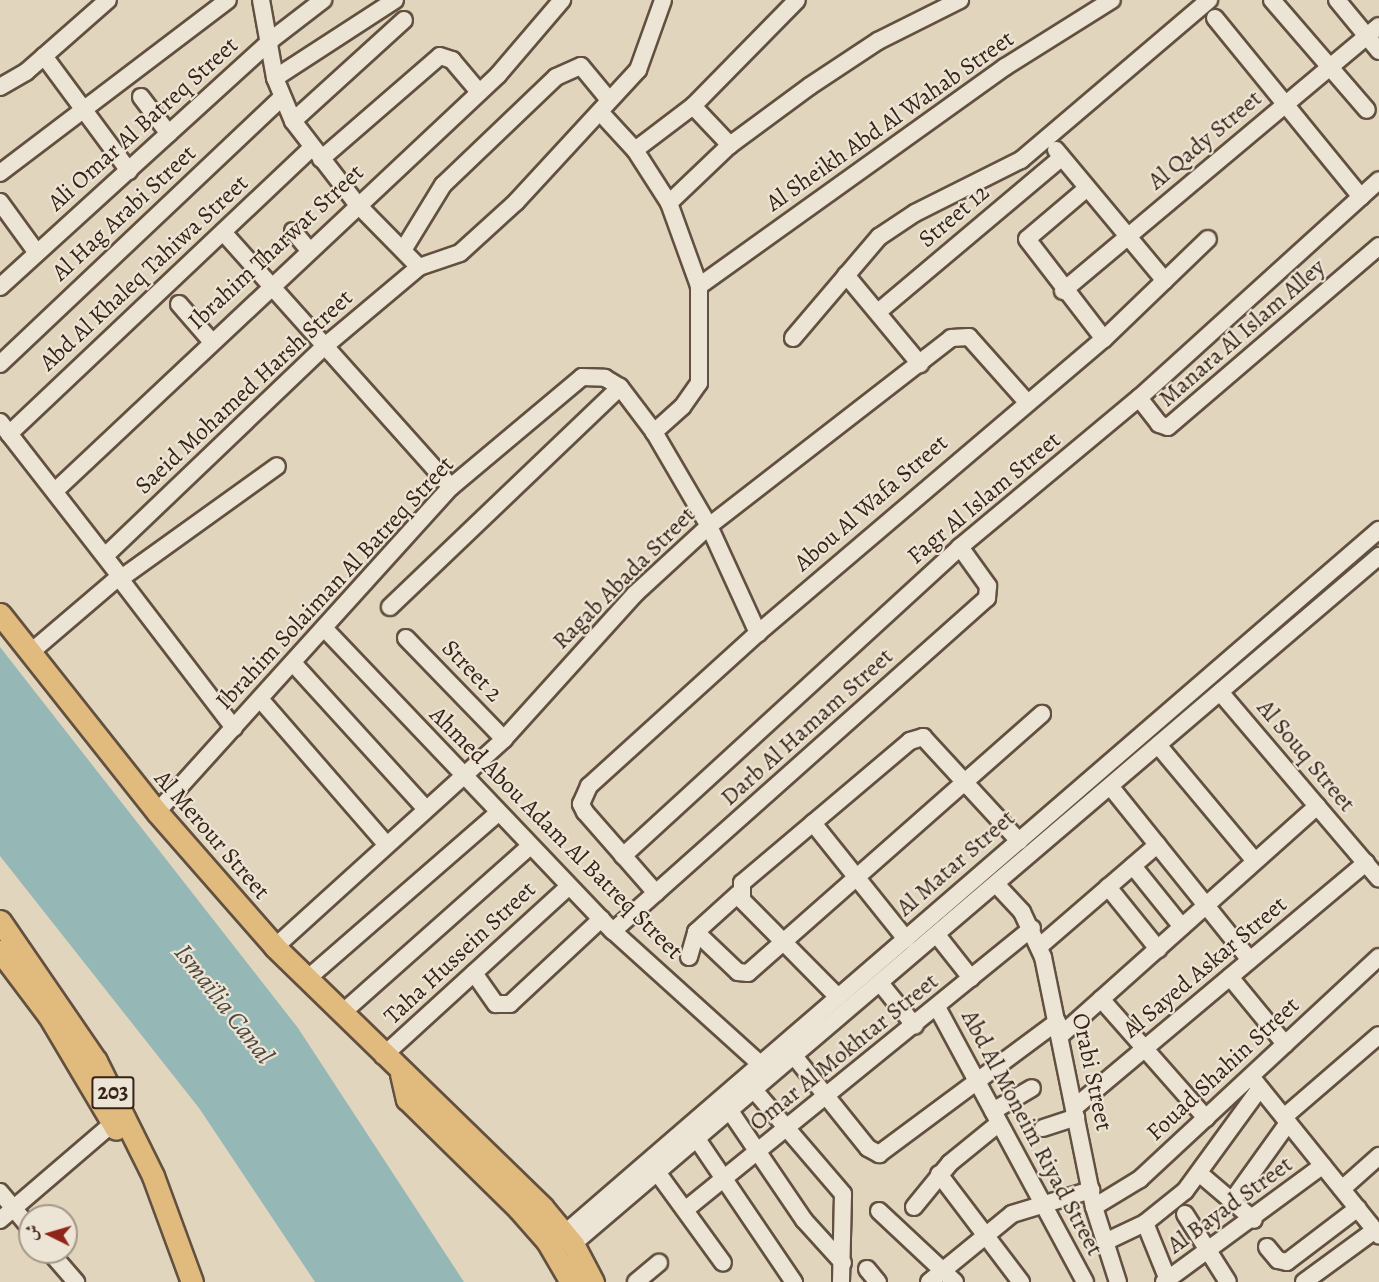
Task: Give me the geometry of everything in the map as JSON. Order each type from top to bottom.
[{"type":"main road","name":"Al Merour Street","points":[[0,614],[157,812],[274,947],[401,1074],[432,1095],[569,1239],[593,1282]]},
{"type":"main road","name":"203","points":[[0,921],[62,1006],[116,1097],[153,1176],[192,1282]]},
{"type":"main road","name":"203","points":[[0,951],[55,1025],[113,1123],[178,1282]]},
{"type":"main road","name":"Al Merour Street","points":[[401,1074],[407,1099],[526,1217],[571,1282]]},
{"type":"street","points":[[0,87],[44,56],[108,0]]},
{"type":"street","points":[[0,173],[85,111],[228,0]]},
{"type":"street","points":[[261,0],[271,40],[275,78],[281,98],[293,120],[357,204],[405,247],[419,267],[460,253],[638,70],[663,0]]},
{"type":"street","name":"Ali Omar Al Batreq Street","points":[[0,287],[271,40],[323,0]]},
{"type":"street","points":[[275,78],[395,0]]},
{"type":"street","name":"Ibrahim Tharwat Street","points":[[55,492],[270,284],[479,92],[562,0]]},
{"type":"street","points":[[669,203],[730,145],[878,41],[960,0]]},
{"type":"street","name":"Al Sheikh Abd Al Wahab Street","points":[[699,286],[1005,68],[1112,0]]},
{"type":"street","points":[[793,338],[879,237],[915,213],[1021,160],[1049,139],[1209,0]]},
{"type":"street","points":[[1272,0],[1368,110]]},
{"type":"street","points":[[1337,0],[1373,31],[1379,51]]},
{"type":"street","points":[[635,150],[693,106],[790,2]]},
{"type":"street","points":[[1215,18],[1360,197]]},
{"type":"street","points":[[293,120],[404,20]]},
{"type":"street","name":"Al Qady Street","points":[[1063,291],[1329,65],[1373,31]]},
{"type":"street","points":[[44,56],[129,171]]},
{"type":"street","name":"Abd Al Khaleq Tahiwa Street","points":[[5,428],[223,231],[440,56],[452,60],[479,92]]},
{"type":"street","points":[[405,247],[444,185],[556,77],[581,66],[669,203],[699,286],[699,383],[682,407],[654,432]]},
{"type":"street","points":[[141,97],[169,134]]},
{"type":"street","name":"Al Hag Arabi Street","points":[[0,364],[281,98]]},
{"type":"street","points":[[693,106],[730,145]]},
{"type":"street","points":[[1049,139],[1086,189],[1165,281]]},
{"type":"street","name":"Street 12","points":[[878,312],[1061,158]]},
{"type":"street","name":"Fagr Al Islam Street","points":[[623,856],[960,548],[1139,398],[1379,180]]},
{"type":"street","points":[[1086,189],[1027,239],[1063,291],[1104,339]]},
{"type":"street","points":[[0,202],[37,253]]},
{"type":"street","points":[[223,231],[451,487]]},
{"type":"street","points":[[293,231],[308,249]]},
{"type":"street","name":"Abou Al Wafa Street","points":[[623,856],[585,812],[581,804],[589,786],[758,633],[1026,401],[1104,339],[1208,239]]},
{"type":"street","name":"Manara Al Islam Alley","points":[[1139,398],[1159,424],[1168,427],[1379,246]]},
{"type":"street","name":"Saeid Mohamed Harsh Street","points":[[105,556],[325,346],[419,267]]},
{"type":"street","points":[[846,275],[920,364]]},
{"type":"street","points":[[179,304],[211,341]]},
{"type":"street","name":"Ragab Abada Street","points":[[274,947],[424,807],[504,739],[635,594],[709,526],[951,338],[969,337],[1026,401]]},
{"type":"street","name":"Ibrahim Solaiman Al Batreq Street","points":[[157,812],[451,487],[582,377],[605,378],[620,387]]},
{"type":"street","points":[[390,607],[620,387],[654,432],[709,526],[758,633]]},
{"type":"street","points":[[5,428],[105,556],[120,579],[234,728]]},
{"type":"street","points":[[30,653],[120,579],[277,465]]},
{"type":"street","name":"Al Matar Street","points":[[569,1239],[760,1064],[1379,530]]},
{"type":"street","name":"Darb Al Hamam Street","points":[[613,931],[987,598],[988,586],[960,548]]},
{"type":"street","name":"Al Matar Street","points":[[569,1239],[697,1139],[1379,555]]},
{"type":"street","points":[[1305,594],[1318,608]]},
{"type":"street","name":"Ahmed Abou Adam Al Batreq Street","points":[[324,628],[568,886],[613,931],[760,1064]]},
{"type":"street","name":"Street 2","points":[[406,638],[504,739]]},
{"type":"street","points":[[293,663],[424,807]]},
{"type":"street","name":"Al Souq Street","points":[[1220,692],[1379,879]]},
{"type":"street","points":[[260,699],[385,843]]},
{"type":"street","points":[[696,932],[743,974],[1041,714]]},
{"type":"street","points":[[689,957],[696,932],[738,894],[742,883],[917,738],[930,740],[1019,840]]},
{"type":"street","points":[[1158,745],[1255,861]]},
{"type":"street","points":[[1110,786],[1250,960]]},
{"type":"street","points":[[794,1056],[828,1098],[879,1154],[976,1080],[1059,1029],[1101,999],[1317,806]]},
{"type":"street","points":[[307,980],[498,813]]},
{"type":"street","points":[[813,824],[906,939]]},
{"type":"street","points":[[1040,946],[1157,845]]},
{"type":"street","points":[[341,1014],[530,846]]},
{"type":"street","points":[[623,856],[656,894]]},
{"type":"street","name":"Al Sayed Askar Street","points":[[1076,1112],[1144,1049],[1366,863]]},
{"type":"street","points":[[1133,866],[1182,927]]},
{"type":"street","name":"Orabi Street","points":[[996,884],[1032,928],[1040,946],[1094,1207],[1118,1282]]},
{"type":"street","name":"Taha Hussein Street","points":[[383,1056],[568,886]]},
{"type":"street","points":[[1108,887],[1158,949]]},
{"type":"street","points":[[960,892],[972,905]]},
{"type":"street","points":[[738,894],[838,997]]},
{"type":"street","points":[[474,974],[496,1004],[510,1004],[601,919]]},
{"type":"street","name":"Omar Al Mokhtar Street","points":[[685,1210],[828,1098],[1032,928]]},
{"type":"street","points":[[937,935],[971,978]]},
{"type":"street","name":"Fouad Shahin Street","points":[[1094,1207],[1130,1188],[1206,1118],[1255,1082],[1285,1044],[1379,957]]},
{"type":"street","points":[[1230,977],[1285,1044]]},
{"type":"street","points":[[880,983],[915,1026]]},
{"type":"street","points":[[1101,999],[1206,1118]]},
{"type":"street","name":"Abd Al Moneim Riyad Street","points":[[937,1007],[1085,1282]]},
{"type":"street","points":[[1232,1201],[1286,1120],[1379,1035]]},
{"type":"street","points":[[1105,1242],[1144,1223],[1199,1173],[1255,1082],[1377,1232],[1304,1282]]},
{"type":"street","points":[[914,1207],[939,1174],[996,1117],[1032,1088]]},
{"type":"street","points":[[754,1090],[845,1199],[841,1282]]},
{"type":"street","points":[[730,1111],[813,1231],[843,1263]]},
{"type":"street","points":[[1043,1128],[1076,1112]]},
{"type":"street","points":[[0,1220],[113,1123]]},
{"type":"street","points":[[697,1139],[787,1280]]},
{"type":"street","points":[[1342,1189],[1379,1156]]},
{"type":"street","name":"Al Bayad Street","points":[[1166,1281],[1254,1220],[1323,1165]]},
{"type":"street","points":[[657,1172],[723,1263]]},
{"type":"street","points":[[1199,1173],[1254,1220]]},
{"type":"street","points":[[939,1174],[1021,1282]]},
{"type":"street","points":[[929,1282],[985,1233],[1042,1203],[1091,1190]]},
{"type":"street","points":[[0,1192],[18,1214]]},
{"type":"street","points":[[1268,1246],[1278,1260],[1287,1262],[1358,1208]]},
{"type":"street","points":[[879,1211],[944,1269],[955,1282]]},
{"type":"street","points":[[1185,1214],[1228,1282]]},
{"type":"street","points":[[1144,1223],[1166,1281]]},
{"type":"street","points":[[636,1282],[659,1263]]},
{"type":"street","points":[[60,1264],[76,1282]]},
{"type":"street","points":[[867,1269],[878,1282]]},
{"type":"water","name":"Ismaïlia Canal","points":[[0,647],[298,1028],[464,1282],[315,1282],[199,1108],[0,856]]}]
